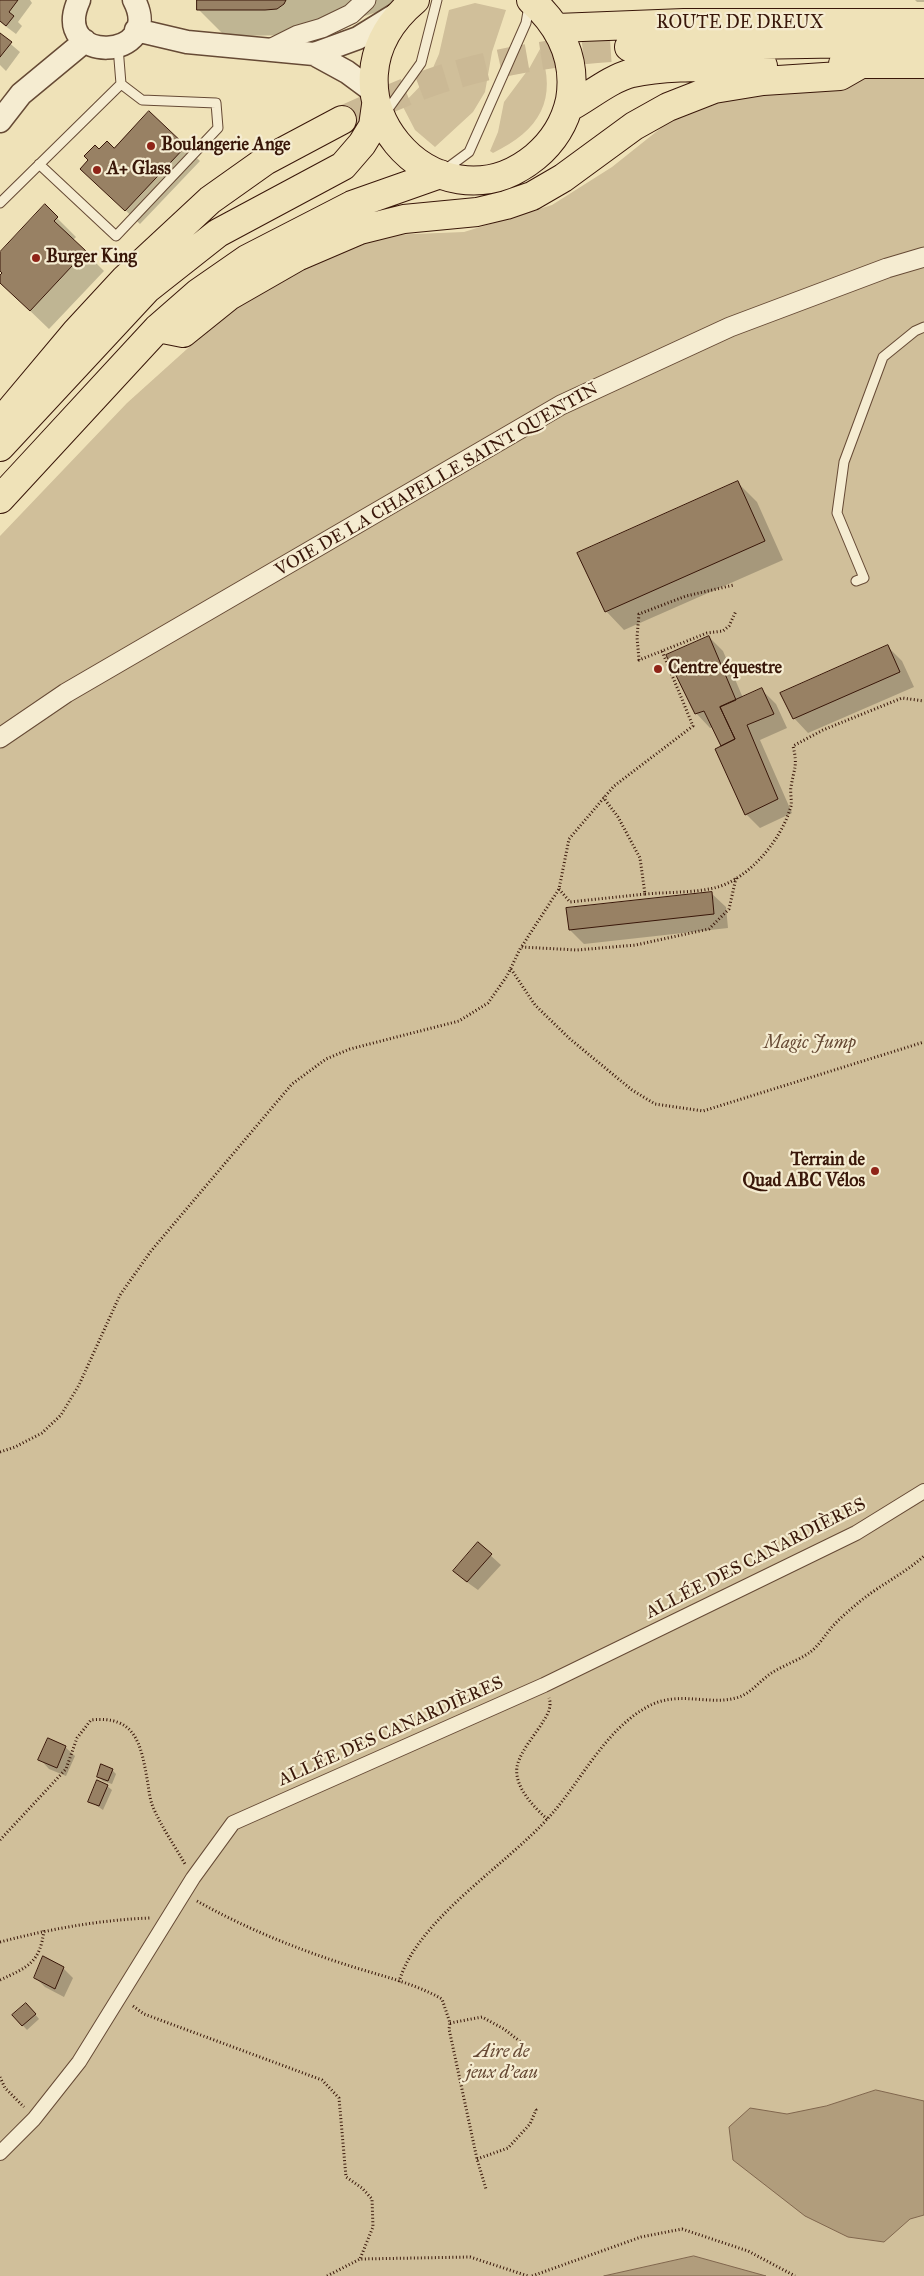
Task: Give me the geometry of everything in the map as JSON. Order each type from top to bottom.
[{"type":"main road","points":[[0,447],[147,289],[218,233],[343,166],[362,144],[373,126],[377,105],[376,56],[392,24],[409,5]]},
{"type":"main road","points":[[377,105],[385,128],[399,148],[418,163],[440,174],[476,180],[494,178],[511,172],[527,163],[554,138],[568,108],[572,75],[569,58],[542,8]]},
{"type":"main road","name":"ROUTE DE DREUX","points":[[542,8],[684,24],[924,23]]},
{"type":"main road","name":"ROUTE DE DREUX","points":[[629,47],[924,42]]},
{"type":"main road","points":[[158,328],[183,333],[229,296],[263,276],[297,257],[360,230],[404,219],[477,212],[532,196],[563,178],[634,126],[668,106],[705,92],[763,81],[840,76],[861,64]]},
{"type":"main road","points":[[568,108],[611,81],[631,73],[659,70],[924,64]]},
{"type":"main road","points":[[0,422],[76,332],[125,279],[210,200],[265,161],[342,120]]},
{"type":"main road","points":[[0,499],[158,328],[198,293],[246,259],[352,204],[440,174]]},
{"type":"street","points":[[79,0],[74,17],[79,34],[85,41],[103,49],[118,47],[131,38],[136,30],[138,11],[134,0]]},
{"type":"street","points":[[270,49],[298,35],[322,28],[351,14],[366,0]]},
{"type":"street","points":[[314,54],[358,38],[409,5]]},
{"type":"street","points":[[136,30],[187,42],[314,54],[347,72],[377,105]]},
{"type":"street","points":[[0,121],[21,94],[85,41]]},
{"type":"street","name":"VOIE DE LA CHAPELLE SAINT QUENTIN","points":[[0,738],[66,693],[561,406],[730,326],[841,284],[924,257]]},
{"type":"street","name":"ALLÉE DES CANARDIÈRES","points":[[0,2153],[34,2119],[79,2062],[183,1893],[233,1823],[544,1685],[856,1532],[924,1491]]},
{"type":"lane","points":[[377,105],[420,63],[437,0]]},
{"type":"lane","points":[[440,174],[468,152],[526,23],[542,8]]},
{"type":"lane","points":[[39,164],[116,236],[218,128],[216,103],[142,100],[121,84],[118,47]]},
{"type":"lane","points":[[0,203],[121,84]]},
{"type":"lane","points":[[856,581],[864,578],[837,513],[844,462],[883,357],[915,331],[924,327]]},
{"type":"path","points":[[734,585],[686,596],[639,614],[637,637],[639,660],[707,633],[723,631],[729,626],[736,611]]},
{"type":"path","points":[[0,1452],[15,1447],[42,1433],[61,1415],[79,1386],[120,1295],[151,1251],[292,1084],[326,1060],[350,1049],[459,1021],[488,1003],[559,889],[568,839],[614,786],[693,726],[662,651]]},
{"type":"path","points":[[559,889],[570,902],[715,888],[736,878],[750,868],[771,844],[792,805],[791,788],[797,763],[793,746],[823,730],[902,698],[924,701]]},
{"type":"path","points":[[603,797],[622,824],[640,858],[645,894]]},
{"type":"path","points":[[522,947],[577,950],[636,945],[709,929],[729,909],[736,878]]},
{"type":"path","points":[[510,969],[535,1005],[570,1039],[627,1086],[655,1104],[703,1111],[924,1042]]},
{"type":"path","points":[[399,1982],[411,1956],[441,1916],[506,1859],[547,1819],[612,1734],[648,1706],[677,1697],[728,1700],[742,1696],[770,1674],[810,1652],[834,1625],[862,1600],[888,1581],[912,1567],[924,1556]]},
{"type":"path","points":[[544,1685],[551,1702],[548,1714],[522,1755],[517,1768],[520,1783],[529,1800],[547,1819]]},
{"type":"path","points":[[0,1840],[66,1769],[78,1738],[91,1720],[108,1718],[122,1723],[134,1732],[146,1769],[152,1805],[193,1878]]},
{"type":"path","points":[[183,1893],[231,1921],[342,1964],[427,1990],[442,1999],[450,2023],[449,2029],[477,2159],[486,2189]]},
{"type":"path","points":[[0,1942],[44,1930],[108,1920],[168,1918]]},
{"type":"path","points":[[0,1980],[28,1967],[42,1949],[44,1930]]},
{"type":"path","points":[[120,1997],[144,2014],[322,2080],[339,2098],[346,2177],[362,2188],[372,2199],[373,2227],[360,2258]]},
{"type":"path","points":[[450,2023],[482,2017],[522,2043],[521,2046]]},
{"type":"path","points":[[0,2077],[5,2088],[34,2119]]},
{"type":"path","points":[[477,2159],[508,2148],[530,2124],[536,2110],[534,2108]]},
{"type":"path","points":[[327,2276],[360,2258],[470,2257],[530,2276],[641,2237],[682,2229],[748,2251],[795,2276]]},
{"type":"green space","points":[[475,3],[506,10],[492,52],[485,92],[473,112],[435,147],[415,130],[402,105],[429,77],[439,54],[449,10]]},
{"type":"green space","points":[[540,49],[547,84],[541,112],[523,134],[493,153],[490,151],[498,132],[504,102],[530,67]]},
{"type":"green space","points":[[924,72],[924,2276],[0,2276],[0,536],[127,403],[237,304],[364,236],[464,232],[552,205],[612,167],[676,116],[737,85]]},
{"type":"shaded area","points":[[876,2090],[924,2101],[924,2215],[910,2219],[884,2242],[848,2237],[805,2216],[733,2160],[729,2127],[750,2108],[787,2114],[826,2106]]},
{"type":"shaded area","points":[[694,2256],[766,2276],[604,2276]]},
{"type":"building","points":[[0,0],[18,0],[9,12],[14,16],[6,26],[0,21]]},
{"type":"building","points":[[197,0],[286,0],[277,9],[197,10]]},
{"type":"building","points":[[0,33],[12,42],[0,57]]},
{"type":"building","points":[[149,111],[186,146],[125,211],[80,169],[88,160],[84,156],[95,145],[99,149],[107,141],[114,148]]},
{"type":"building","points":[[45,204],[58,217],[54,221],[86,251],[30,311],[0,283],[0,275],[2,273],[0,271],[0,252]]},
{"type":"building","points":[[738,481],[765,541],[605,612],[577,553]]},
{"type":"building","points":[[709,636],[736,700],[720,707],[735,739],[721,746],[704,711],[695,714],[666,655]]},
{"type":"building","points":[[888,645],[900,672],[793,719],[780,693]]},
{"type":"building","points":[[762,688],[774,714],[747,725],[778,799],[745,815],[715,749],[735,739],[720,707]]},
{"type":"building","points":[[712,892],[714,914],[569,930],[566,908]]},
{"type":"building","points":[[478,1542],[492,1554],[467,1582],[453,1571]]},
{"type":"building","points":[[48,1738],[66,1746],[57,1768],[38,1760]]},
{"type":"building","points":[[101,1764],[113,1769],[108,1781],[97,1777]]},
{"type":"building","points":[[97,1780],[108,1785],[99,1806],[88,1802]]},
{"type":"building","points":[[43,1956],[64,1967],[55,1989],[34,1978]]},
{"type":"building","points":[[26,2003],[36,2014],[22,2026],[12,2015]]},
{"type":"tunnel","points":[[342,120],[428,83],[487,66],[557,53],[629,47]]},
{"type":"place","name":"Boulangerie Ange","points":[[151,146]]},
{"type":"place","name":"A+ Glass","points":[[97,170]]},
{"type":"place","name":"Burger King","points":[[36,258]]},
{"type":"place","name":"Centre équestre","points":[[658,669]]},
{"type":"place","name":"Terrain de Quad ABC Vélos","points":[[875,1171]]},
{"type":"park label","name":"Magic Jump","points":[[810,1044]]},
{"type":"park label","name":"Aire de jeux d’eau","points":[[502,2063]]}]
